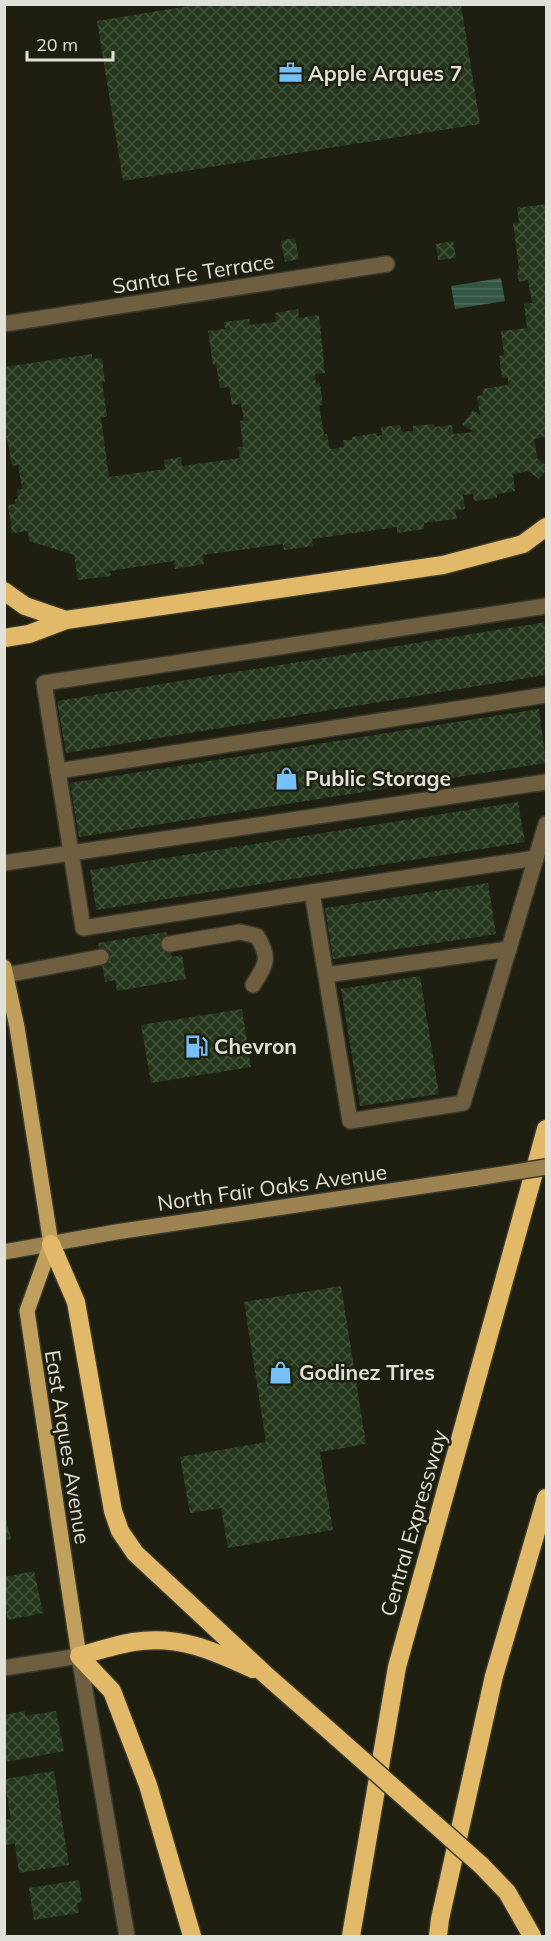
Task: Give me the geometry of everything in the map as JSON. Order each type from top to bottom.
[{"type":"highway","points":[[4,638],[29,634],[66,620],[444,565],[523,544],[546,527]]},
{"type":"highway","points":[[4,591],[25,606],[66,620]]},
{"type":"highway","name":"Central Expressway","points":[[351,1936],[397,1667],[546,1129]]},
{"type":"highway","points":[[51,1244],[76,1302],[113,1511],[120,1532],[135,1553],[267,1676],[481,1865],[507,1892],[532,1936]]},
{"type":"highway","points":[[438,1936],[440,1918],[494,1676],[546,1498]]},
{"type":"highway","points":[[192,1936],[148,1785],[112,1691],[79,1656],[132,1642],[163,1640],[190,1643],[267,1676]]},
{"type":"main road","name":"East Arques Avenue","points":[[5,971],[17,1027],[51,1244],[27,1311],[79,1656]]},
{"type":"main road","name":"North Fair Oaks Avenue","points":[[4,1252],[116,1232],[546,1167]]},
{"type":"street","name":"Santa Fe Terrace","points":[[4,324],[387,264]]},
{"type":"street","points":[[536,858],[83,928],[44,683],[546,606]]},
{"type":"street","points":[[58,771],[546,695]]},
{"type":"street","points":[[4,863],[546,782]]},
{"type":"street","points":[[312,892],[350,1121],[463,1103],[546,824]]},
{"type":"street","points":[[169,944],[240,932],[257,936],[266,950],[266,965],[253,985]]},
{"type":"street","points":[[326,975],[509,949]]},
{"type":"street","points":[[5,971],[101,957]]},
{"type":"street","points":[[4,1668],[79,1656]]},
{"type":"street","name":"East Arques Avenue","points":[[79,1656],[127,1936]]},
{"type":"shaded area","points":[[501,278],[505,301],[455,309],[451,286]]},
{"type":"building","points":[[201,4],[461,4],[480,124],[123,181],[97,21]]},
{"type":"building","points":[[546,204],[546,437],[534,439],[537,458],[546,465],[546,470],[539,479],[528,471],[513,474],[515,491],[497,494],[497,498],[474,501],[473,494],[463,495],[465,509],[455,510],[457,519],[424,523],[424,529],[397,533],[397,527],[312,539],[313,546],[284,550],[283,544],[203,555],[204,564],[175,569],[174,561],[110,571],[111,576],[78,580],[74,555],[29,541],[28,531],[12,533],[8,505],[16,504],[17,490],[22,489],[18,465],[12,466],[7,438],[4,438],[4,367],[92,354],[92,359],[102,358],[105,382],[102,382],[107,416],[101,418],[109,477],[165,469],[164,460],[181,457],[182,466],[240,458],[238,447],[243,447],[240,421],[244,420],[241,404],[232,405],[229,387],[220,388],[216,364],[213,365],[208,331],[225,329],[224,322],[249,319],[250,325],[276,322],[275,313],[298,309],[299,318],[319,315],[325,373],[315,374],[316,384],[320,383],[323,405],[319,405],[324,434],[327,434],[330,449],[344,447],[343,440],[352,440],[352,437],[376,433],[377,436],[382,435],[381,427],[400,425],[402,432],[413,431],[413,426],[434,424],[435,427],[452,425],[453,434],[475,432],[462,425],[473,410],[480,415],[477,396],[483,395],[482,389],[508,385],[508,378],[502,378],[499,356],[504,355],[501,331],[527,328],[524,304],[532,303],[528,280],[519,282],[517,270],[519,269],[513,223],[519,222],[517,208]]},
{"type":"building","points":[[295,238],[299,259],[285,262],[281,241]]},
{"type":"building","points":[[453,241],[456,258],[438,260],[436,244]]},
{"type":"building","points":[[546,622],[546,675],[66,753],[57,701]]},
{"type":"building","points":[[539,709],[546,763],[79,837],[70,783]]},
{"type":"building","points":[[518,802],[525,842],[96,910],[90,870]]},
{"type":"building","points":[[488,883],[496,934],[333,959],[325,908]]},
{"type":"building","points":[[166,932],[172,957],[182,955],[186,979],[117,991],[115,980],[105,982],[98,943]]},
{"type":"building","points":[[420,976],[439,1094],[360,1106],[341,989]]},
{"type":"building","name":"Chevron","points":[[242,1009],[251,1067],[151,1083],[141,1025]]},
{"type":"building","name":"Godinez Tires","points":[[341,1286],[366,1444],[320,1452],[333,1530],[228,1548],[221,1508],[190,1513],[180,1457],[266,1442],[244,1302]]},
{"type":"building","points":[[4,1511],[11,1539],[4,1540]]},
{"type":"building","points":[[34,1571],[43,1613],[8,1620],[4,1602],[4,1577]]},
{"type":"building","points":[[25,1711],[25,1716],[56,1711],[64,1751],[6,1762],[4,1715]]},
{"type":"building","points":[[54,1771],[69,1865],[19,1873],[15,1844],[4,1845],[4,1820],[11,1819],[4,1779]]},
{"type":"building","points":[[79,1880],[82,1902],[77,1903],[79,1913],[34,1920],[29,1888]]},
{"type":"place","name":"Apple Arques 7","points":[[290,73]]},
{"type":"place","name":"Public Storage","points":[[287,778]]},
{"type":"place","name":"Chevron","points":[[196,1046]]},
{"type":"place","name":"Godinez Tires","points":[[281,1372]]}]
